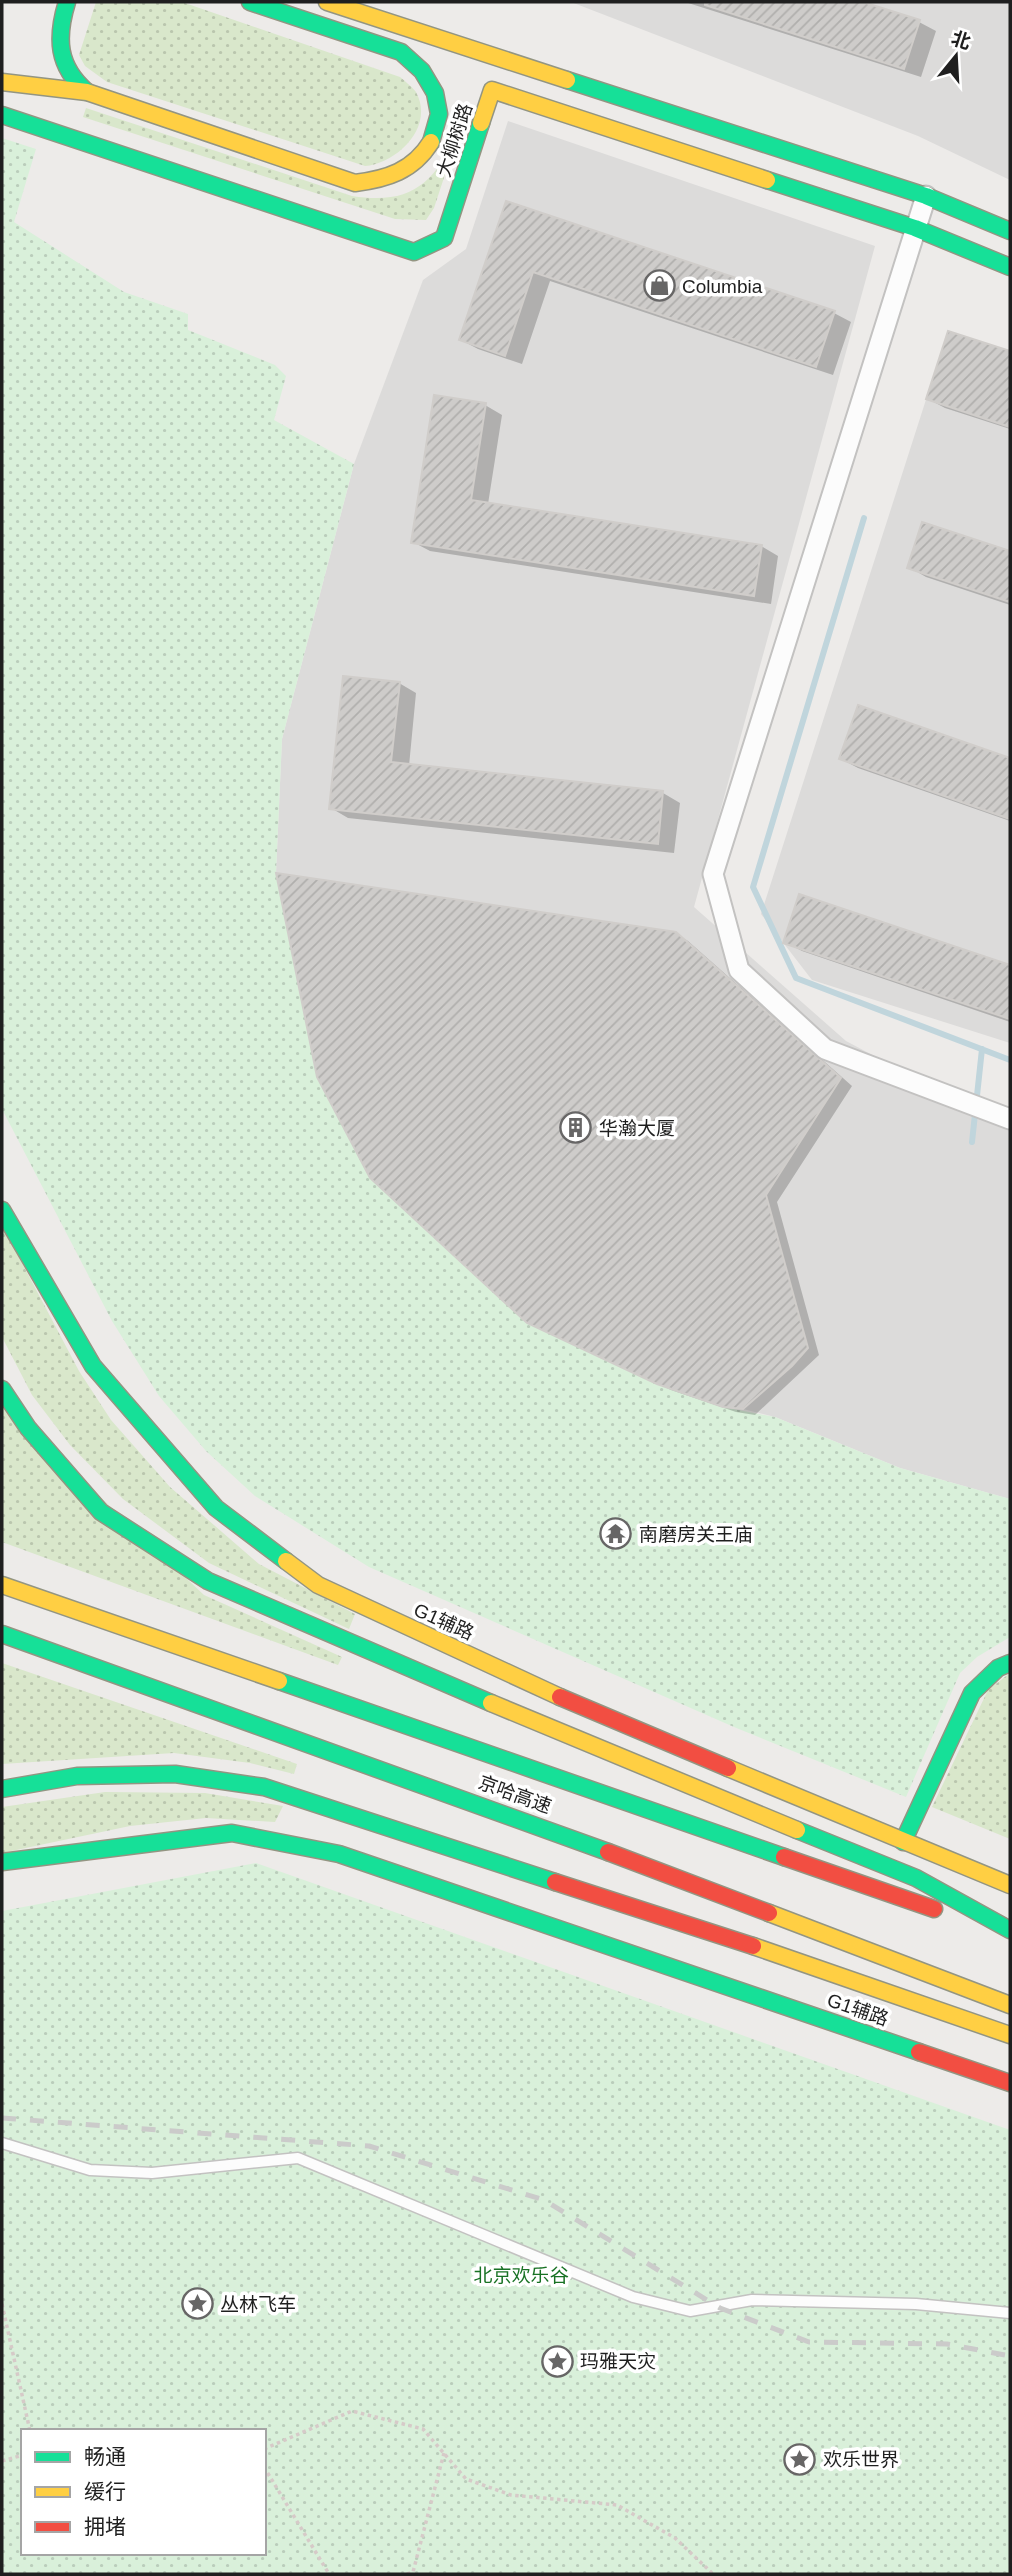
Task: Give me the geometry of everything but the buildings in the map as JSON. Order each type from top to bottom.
[{"type":"main road","points":[[67,2],[62,17],[60,59],[69,79],[87,93]]},
{"type":"main road","name":"大柳树路","points":[[2,82],[87,93],[339,179],[372,183],[392,179],[410,169],[434,139],[438,99],[431,80],[419,65],[401,52],[250,2]]},
{"type":"main road","points":[[327,2],[926,196],[1010,231]]},
{"type":"main road","points":[[492,90],[500,60]]},
{"type":"main road","name":"大柳树路","points":[[2,115],[414,252],[444,238],[492,90],[915,228],[1010,267]]},
{"type":"main road","name":"G1辅路","points":[[2,1210],[93,1366],[216,1508],[318,1585],[589,1710],[1010,1885]]},
{"type":"main road","points":[[2,1389],[29,1428],[101,1512],[208,1581],[643,1768],[916,1878],[1010,1930]]},
{"type":"main road","name":"京哈高速","points":[[2,1586],[1010,1936]]},
{"type":"main road","name":"京哈高速","points":[[2,1634],[527,1821],[1010,2004]]},
{"type":"main road","points":[[903,1842],[972,1693],[998,1668],[1010,1663]]},
{"type":"main road","points":[[2,1789],[77,1776],[175,1774],[264,1787],[774,1953],[1010,2035]]},
{"type":"main road","name":"G1辅路","points":[[2,1862],[232,1833],[290,1842],[339,1854],[1010,2082]]},
{"type":"street","points":[[926,196],[713,874],[739,970],[825,1048],[942,1090],[1010,1119]]},
{"type":"lane","points":[[2,2143],[90,2170],[152,2173],[298,2158],[633,2297],[690,2311],[752,2300],[916,2304],[1010,2313]]},
{"type":"path","points":[[2,2304],[30,2429]]},
{"type":"path","points":[[266,2448],[352,2410],[423,2429],[466,2479],[511,2495],[617,2505],[675,2538],[713,2574]]},
{"type":"path","points":[[407,2574],[413,2572],[444,2453]]},
{"type":"path","points":[[2,2461],[21,2456]]},
{"type":"path","points":[[266,2470],[329,2574]]},
{"type":"shaded area","points":[[571,2],[1010,2],[1010,180],[918,136]]},
{"type":"shaded area","points":[[508,121],[875,246],[694,907],[846,1041],[1010,1128],[1010,1499],[900,1468],[775,1417],[743,1409],[808,1348],[766,1195],[841,1078],[677,932],[276,873],[282,739],[354,464],[423,280],[466,249]]},
{"type":"shaded area","points":[[948,331],[1010,358],[1010,1043],[812,980],[761,914]]},
{"type":"green space","points":[[96,2],[182,2],[400,77],[416,92],[421,105],[417,130],[410,141],[389,158],[365,166],[107,82],[85,66],[79,55]]},
{"type":"green space","points":[[86,108],[352,196],[372,198],[404,194],[417,188],[439,167],[458,135],[434,208],[426,220],[395,219],[83,117]]},
{"type":"green space","points":[[2,138],[36,149],[14,222],[124,292],[188,314],[188,330],[275,365],[286,376],[274,420],[354,464],[282,739],[276,873],[317,1077],[370,1178],[527,1323],[657,1384],[723,1407],[775,1417],[900,1468],[1010,1499],[1010,1637],[977,1657],[960,1673],[906,1797],[734,1727],[369,1567],[255,1496],[206,1451],[159,1396],[112,1321],[2,1109]]},
{"type":"green space","points":[[2,1225],[79,1371],[111,1420],[170,1487],[259,1564],[355,1614],[349,1629],[209,1563],[123,1499],[70,1445],[32,1395],[2,1337]]},
{"type":"green space","points":[[2,1404],[204,1595],[342,1657],[338,1665],[2,1542]]},
{"type":"green space","points":[[2,1663],[297,1764],[294,1774],[250,1763],[174,1753],[2,1764]]},
{"type":"green space","points":[[1010,1673],[1010,1839],[932,1807],[988,1690]]},
{"type":"green space","points":[[105,1792],[205,1793],[283,1806],[275,1822],[206,1818],[130,1826],[2,1853],[2,1807]]},
{"type":"green space","name":"北京欢乐谷","points":[[256,1863],[1010,2130],[1010,2574],[2,2574],[2,1911]]},
{"type":"waterway","points":[[864,518],[753,887],[796,978],[1010,1060]]},
{"type":"waterway","points":[[972,1142],[982,1049]]},
{"type":"railway","points":[[2,2118],[369,2146],[544,2200],[720,2308],[809,2342],[947,2344],[1010,2356]]},
{"type":"traffic: fast","points":[[67,2],[61,28],[62,51],[70,72],[87,92]]},
{"type":"traffic: fast","points":[[250,2],[401,52],[422,71],[435,93],[439,114],[431,142]]},
{"type":"traffic: fast","points":[[567,80],[926,196],[1010,231]]},
{"type":"traffic: fast","points":[[2,115],[414,252],[444,238],[481,123]]},
{"type":"traffic: fast","points":[[767,180],[915,228],[1010,267]]},
{"type":"traffic: fast","points":[[2,1210],[93,1366],[216,1508],[286,1561]]},
{"type":"traffic: fast","points":[[2,1389],[28,1428],[101,1512],[208,1581],[491,1703]]},
{"type":"traffic: fast","points":[[2,1634],[608,1852]]},
{"type":"traffic: fast","points":[[903,1842],[972,1693],[998,1668],[1010,1663]]},
{"type":"traffic: fast","points":[[279,1681],[784,1857]]},
{"type":"traffic: fast","points":[[2,1789],[77,1776],[175,1774],[264,1787],[555,1882]]},
{"type":"traffic: fast","points":[[797,1830],[916,1878],[1010,1930]]},
{"type":"traffic: fast","points":[[2,1862],[232,1833],[339,1854],[919,2052]]},
{"type":"traffic: slow","points":[[327,2],[567,80]]},
{"type":"traffic: slow","points":[[2,82],[87,92],[355,183],[398,172],[416,160],[431,142]]},
{"type":"traffic: slow","points":[[481,123],[492,90],[767,180]]},
{"type":"traffic: slow","points":[[286,1561],[318,1585],[560,1697]]},
{"type":"traffic: slow","points":[[2,1585],[279,1681]]},
{"type":"traffic: slow","points":[[491,1703],[797,1830]]},
{"type":"traffic: slow","points":[[728,1768],[1010,1885]]},
{"type":"traffic: slow","points":[[769,1913],[1010,2005]]},
{"type":"traffic: slow","points":[[753,1946],[1010,2035]]},
{"type":"traffic: jam","points":[[560,1697],[728,1768]]},
{"type":"traffic: jam","points":[[608,1852],[769,1913]]},
{"type":"traffic: jam","points":[[784,1857],[934,1909]]},
{"type":"traffic: jam","points":[[555,1882],[753,1946]]},
{"type":"traffic: jam","points":[[919,2052],[1010,2083]]},
{"type":"place","name":"Columbia","points":[[659,286]]},
{"type":"place","name":"华瀚大厦","points":[[576,1128]]},
{"type":"place","name":"南磨房关王庙","points":[[616,1534]]},
{"type":"place","name":"丛林飞车","points":[[197,2304]]},
{"type":"place","name":"玛雅天灾","points":[[557,2361]]},
{"type":"place","name":"欢乐世界","points":[[800,2459]]}]
